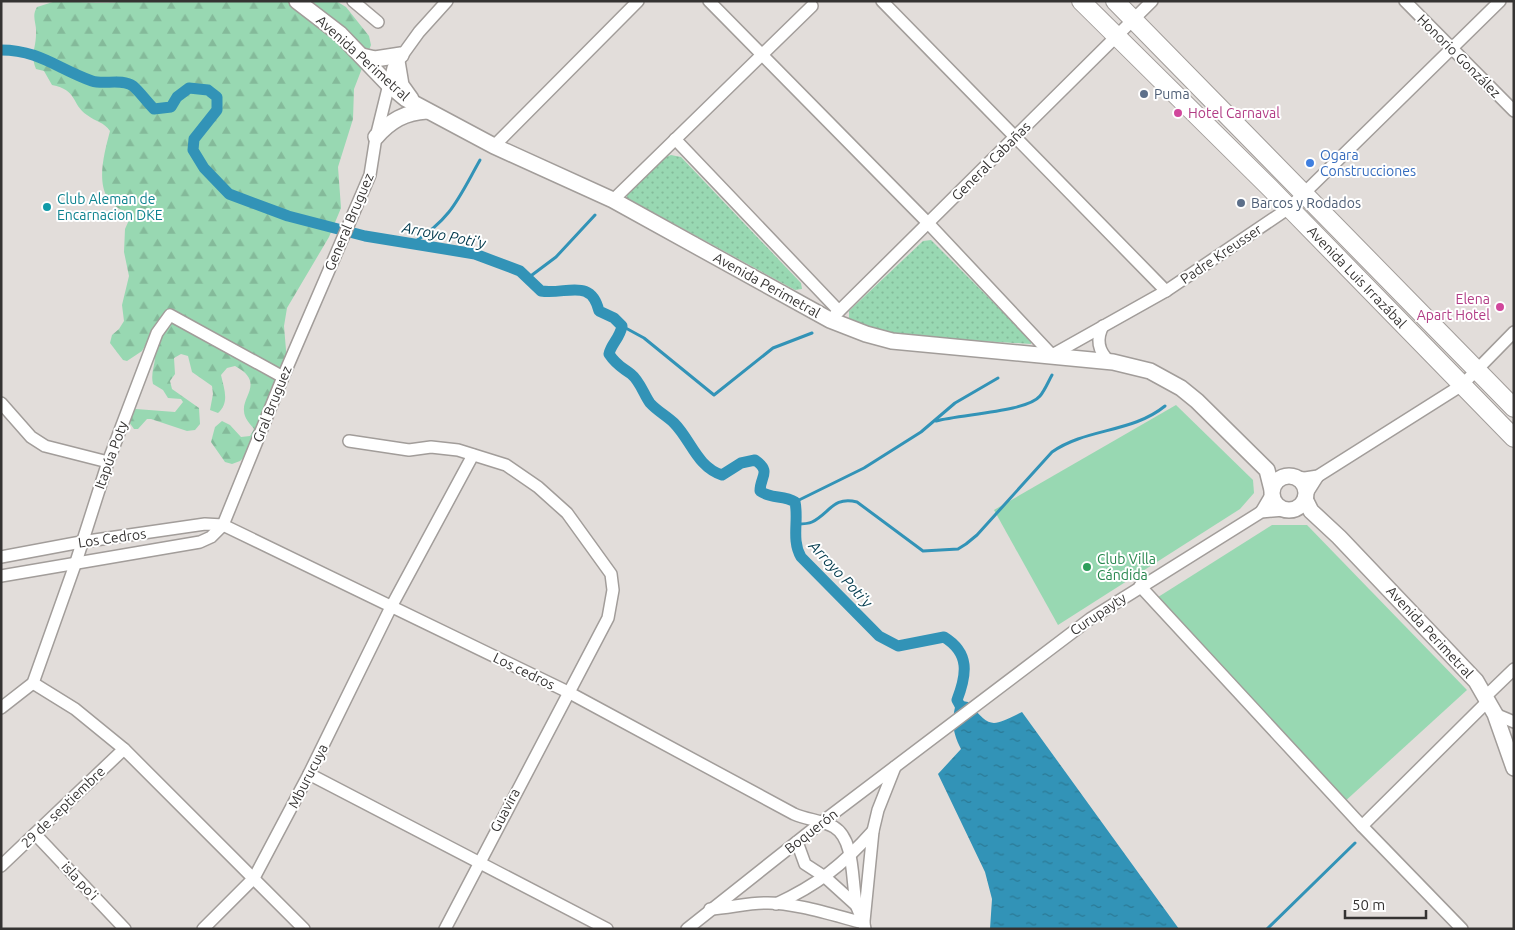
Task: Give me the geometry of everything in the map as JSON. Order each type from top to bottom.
[{"type":"highway","name":"Avenida Luis Irrazábal","points":[[1081,1],[1289,208],[1514,438]]},
{"type":"highway","points":[[1115,1],[1514,408]]},
{"type":"main road","name":"Avenida Perimetral","points":[[297,1],[327,23],[388,84],[422,109],[494,146],[613,200],[876,338],[1109,362],[1150,371],[1181,388],[1197,401],[1266,470],[1275,504],[1298,504],[1316,516],[1340,538],[1463,665],[1490,704],[1514,768]]},
{"type":"main road","points":[[362,56],[375,59],[399,58],[402,85],[422,109],[396,119],[376,137]]},
{"type":"main road","name":"Avenida Perimetral","points":[[1266,470],[1291,476],[1304,484],[1298,504]]},
{"type":"main road","points":[[1272,492],[1278,480],[1291,476]]},
{"type":"street","points":[[353,1],[378,22]]},
{"type":"street","name":"General Bruguez","points":[[322,284],[360,201],[372,167],[376,137],[388,84],[399,58],[447,1]]},
{"type":"street","points":[[494,146],[638,1]]},
{"type":"street","points":[[709,1],[928,223],[1052,355]]},
{"type":"street","points":[[882,1],[1166,291]]},
{"type":"street","name":"General Cabañas","points":[[835,315],[1152,1]]},
{"type":"street","name":"Honorio González","points":[[1405,1],[1514,111]]},
{"type":"street","name":"Padre Kreusser","points":[[1052,355],[1166,291],[1289,208],[1500,1]]},
{"type":"street","points":[[613,200],[812,6]]},
{"type":"street","points":[[675,139],[835,315]]},
{"type":"street","name":"Gral Bruguez","points":[[223,525],[322,284]]},
{"type":"street","name":"Itapúa Poty","points":[[32,683],[76,562],[108,462],[157,333],[170,316],[283,377]]},
{"type":"street","points":[[1103,326],[1098,343],[1102,353],[1109,362]]},
{"type":"street","points":[[1298,504],[1318,476],[1462,385],[1514,332]]},
{"type":"street","points":[[1,403],[31,437],[45,446],[108,462]]},
{"type":"street","name":"Guavira","points":[[349,441],[409,450],[431,447],[458,450],[506,465],[538,487],[567,513],[611,574],[613,590],[608,618],[478,862],[445,929]]},
{"type":"street","name":"Mburucuya","points":[[203,929],[254,878],[309,774],[391,607],[473,455]]},
{"type":"street","points":[[1291,476],[1305,478],[1318,476]]},
{"type":"street","name":"Curupayty","points":[[1261,512],[1272,492]]},
{"type":"street","name":"Curupayty","points":[[935,734],[1083,624],[1140,586],[1261,512],[1298,504]]},
{"type":"street","name":"Los Cedros","points":[[1,557],[81,542],[205,524],[223,525]]},
{"type":"street","points":[[1,576],[200,542],[210,537],[223,525]]},
{"type":"street","name":"Los cedros","points":[[223,525],[568,692],[806,820],[822,822]]},
{"type":"street","points":[[1140,586],[1362,826],[1462,929]]},
{"type":"street","points":[[1362,826],[1490,704],[1514,669]]},
{"type":"street","points":[[1,708],[32,683],[75,708],[124,749],[304,929]]},
{"type":"street","points":[[1490,704],[1514,722]]},
{"type":"street","name":"Boquerón","points":[[687,929],[710,909],[935,734]]},
{"type":"street","name":"29 de septiembre","points":[[1,866],[124,749]]},
{"type":"street","points":[[865,926],[873,831],[878,810],[896,766]]},
{"type":"street","points":[[309,774],[606,929]]},
{"type":"street","points":[[822,822],[833,826],[842,835],[850,857],[857,906],[865,926]]},
{"type":"street","points":[[776,904],[803,892],[826,877],[850,857],[873,831]]},
{"type":"street","name":"isla po'i","points":[[34,834],[125,929]]},
{"type":"street","points":[[797,842],[805,864],[826,877],[857,906]]},
{"type":"street","points":[[710,909],[735,908],[766,903],[776,904],[826,913],[865,926]]},
{"type":"green space","points":[[56,1],[99,3],[120,1],[336,1],[346,7],[369,36],[371,45],[354,89],[353,119],[338,167],[341,208],[329,237],[287,308],[284,326],[287,362],[252,450],[240,461],[232,464],[225,462],[211,442],[215,427],[222,421],[230,425],[241,437],[250,436],[254,429],[244,414],[244,405],[251,383],[244,372],[235,366],[227,368],[221,375],[225,390],[225,400],[222,409],[218,413],[210,410],[213,394],[212,386],[192,372],[188,356],[181,354],[174,358],[175,374],[170,381],[172,389],[199,408],[200,424],[195,430],[187,431],[151,419],[147,419],[138,429],[134,429],[129,422],[132,410],[175,412],[183,402],[181,399],[168,398],[163,390],[153,384],[155,352],[149,339],[142,351],[127,361],[123,360],[110,343],[112,335],[124,321],[122,305],[129,276],[124,252],[125,229],[129,220],[125,211],[114,205],[107,197],[103,188],[103,165],[110,131],[82,111],[66,90],[52,85],[44,71],[36,69],[34,64],[33,55],[36,39],[35,11],[37,7]]},
{"type":"green space","points":[[671,155],[681,157],[801,283],[802,289],[795,290],[627,198],[627,193],[663,158]]},
{"type":"green space","points":[[931,240],[1031,340],[1031,344],[900,336],[886,334],[849,321],[849,311],[923,241]]},
{"type":"green space","name":"Club Villa Cándida","points":[[1176,405],[1253,480],[1254,493],[1240,509],[1058,625],[994,510]]},
{"type":"green space","points":[[1272,525],[1307,525],[1467,690],[1342,804],[1155,599]]},
{"type":"water","points":[[957,700],[968,702],[982,717],[992,723],[1004,721],[1022,712],[1179,929],[990,929],[992,899],[985,872],[938,774],[961,749],[953,725]]},
{"type":"waterway","name":"Arroyo Poti'y","points":[[1,50],[26,53],[38,57],[92,81],[124,82],[136,88],[154,109],[171,107],[177,97],[189,88],[208,90],[217,97],[217,110],[194,139],[193,150],[204,168],[229,194],[288,216],[365,236],[475,254],[520,271],[541,291],[576,290],[590,294],[599,311],[614,318],[622,326],[609,354],[634,377],[650,403],[674,423],[700,460],[713,471],[722,475],[741,463],[755,460],[760,464],[764,471],[760,491],[795,502],[796,544],[801,557],[879,636],[898,646],[944,637],[952,643],[962,657],[964,665],[963,681],[957,700],[964,713]]},
{"type":"waterway","points":[[413,243],[446,216],[480,160]]},
{"type":"waterway","points":[[528,278],[556,257],[595,215]]},
{"type":"waterway","points":[[622,326],[644,338],[714,395],[773,348],[812,333]]},
{"type":"waterway","points":[[936,421],[1022,406],[1042,394],[1052,375]]},
{"type":"waterway","points":[[795,502],[864,468],[921,432],[955,403],[998,378]]},
{"type":"waterway","points":[[797,524],[812,522],[832,506],[842,501],[857,502],[923,551],[958,549],[977,535],[1052,452],[1079,438],[1138,421],[1152,415],[1165,406]]},
{"type":"waterway","points":[[1267,929],[1355,843]]},
{"type":"place","name":"Puma","points":[[1144,94]]},
{"type":"place","name":"Hotel Carnaval","points":[[1178,113]]},
{"type":"place","name":"Ogara Construcciones","points":[[1310,163]]},
{"type":"place","name":"Barcos y Rodados","points":[[1241,203]]},
{"type":"place","name":"Club Aleman de Encarnacion DKE","points":[[47,207]]},
{"type":"place","name":"Elena Apart Hotel","points":[[1500,307]]},
{"type":"place","name":"Club Villa Cándida","points":[[1087,567]]}]
